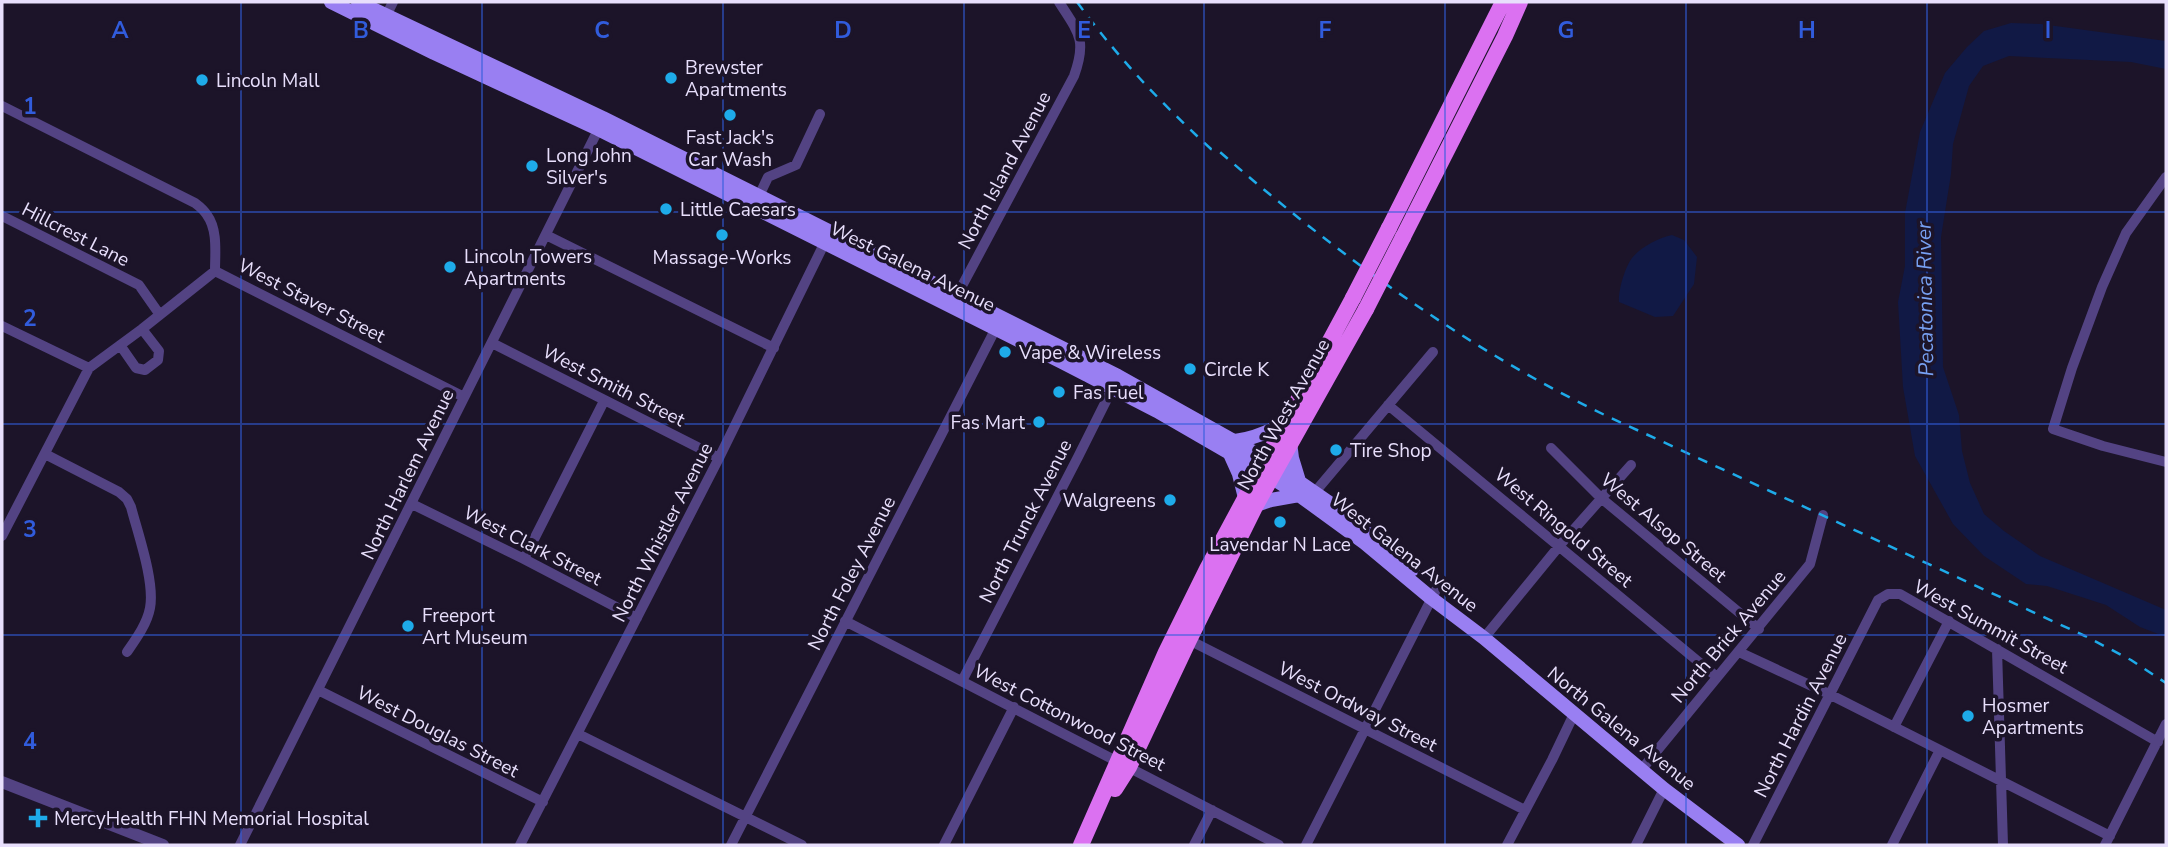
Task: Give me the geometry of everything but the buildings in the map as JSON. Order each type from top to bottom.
[{"type":"main road","name":"West Galena Avenue","points":[[331,2],[383,21],[759,196],[827,237]]},
{"type":"main road","name":"West Galena Avenue","points":[[358,2],[383,21]]},
{"type":"main road","name":"North West Avenue","points":[[1081,845],[1124,764],[1182,636],[1268,468],[1287,421],[1353,298],[1503,2]]},
{"type":"main road","name":"North West Avenue","points":[[1268,468],[1290,442],[1366,309],[1520,2]]},
{"type":"main road","name":"West Galena Avenue","points":[[601,123],[1115,382],[1232,447],[1299,488],[1365,543],[1434,594]]},
{"type":"main road","points":[[1287,421],[1232,447],[1250,501],[1271,499],[1299,488],[1290,442]]},
{"type":"main road","name":"West Galena Avenue","points":[[1299,488],[1315,492],[1374,536],[1484,638]]},
{"type":"main road","name":"North Galena Avenue","points":[[1484,638],[1664,789],[1738,845]]},
{"type":"street","points":[[383,21],[393,2]]},
{"type":"street","name":"North Island Avenue","points":[[954,300],[1074,76],[1082,48],[1074,25],[1059,2]]},
{"type":"street","name":"West Staver Street","points":[[2,106],[195,203],[208,215],[216,246],[215,271],[464,397]]},
{"type":"street","points":[[759,196],[768,177],[796,165],[820,114]]},
{"type":"street","name":"North Harlem Avenue","points":[[240,845],[601,123]]},
{"type":"street","points":[[2166,177],[2144,205],[2121,243],[2072,368],[2053,429],[2103,446],[2166,462]]},
{"type":"street","name":"Hillcrest Lane","points":[[2,216],[139,285],[160,315]]},
{"type":"street","points":[[546,235],[774,348]]},
{"type":"street","name":"North Whistler Avenue","points":[[520,845],[719,458],[827,237]]},
{"type":"street","points":[[2,536],[89,368],[215,271]]},
{"type":"street","name":"North Foley Avenue","points":[[731,845],[999,323]]},
{"type":"street","points":[[2,326],[89,368]]},
{"type":"street","points":[[120,345],[136,368],[145,370],[158,360],[159,351],[142,329]]},
{"type":"street","name":"West Smith Street","points":[[492,343],[719,458]]},
{"type":"street","points":[[1315,492],[1433,352]]},
{"type":"street","name":"North Trunck Avenue","points":[[962,681],[1115,382]]},
{"type":"street","points":[[524,559],[604,401]]},
{"type":"street","name":"West Ringold Street","points":[[1388,405],[1717,677]]},
{"type":"street","name":"West Alsop Street","points":[[1551,448],[1601,498],[1759,629]]},
{"type":"street","points":[[45,454],[119,492],[131,507],[151,587],[150,609],[127,652]]},
{"type":"street","points":[[1484,638],[1560,545],[1631,465]]},
{"type":"street","name":"West Clark Street","points":[[412,504],[637,618]]},
{"type":"street","name":"North Brick Avenue","points":[[1642,769],[1810,564],[1823,515]]},
{"type":"street","points":[[1306,845],[1434,594]]},
{"type":"street","name":"West Summit Street","points":[[1878,600],[1888,594],[1899,594],[2158,742]]},
{"type":"street","name":"North Hardin Avenue","points":[[1753,845],[1878,600]]},
{"type":"street","name":"West Cottonwood Street","points":[[845,621],[1279,845]]},
{"type":"street","points":[[1894,727],[1949,621]]},
{"type":"street","name":"West Ordway Street","points":[[1182,636],[1525,810]]},
{"type":"street","points":[[1997,649],[2003,845]]},
{"type":"street","points":[[1739,652],[2002,781],[2108,840],[2166,724]]},
{"type":"street","name":"West Douglas Street","points":[[318,690],[543,802]]},
{"type":"street","points":[[944,845],[1014,707]]},
{"type":"street","points":[[1507,845],[1574,714]]},
{"type":"street","points":[[578,734],[802,845]]},
{"type":"street","points":[[1892,845],[1940,750]]},
{"type":"street","points":[[2,782],[163,845]]},
{"type":"street","points":[[1636,845],[1664,789]]},
{"type":"street","points":[[1194,845],[1212,810]]},
{"type":"water","name":"Pecatonica River","points":[[2011,23],[2041,24],[2166,41],[2166,69],[2131,62],[2009,56],[1983,66],[1969,86],[1953,144],[1941,237],[1943,367],[1959,415],[1962,451],[1970,483],[1984,514],[2040,556],[2166,610],[2166,637],[2140,627],[2106,605],[2047,586],[2026,584],[1984,556],[1953,524],[1915,456],[1903,387],[1898,302],[1905,266],[1905,213],[1920,132],[1945,73],[1984,31]]},
{"type":"water","points":[[1672,235],[1684,240],[1697,257],[1694,284],[1673,316],[1655,317],[1619,302],[1623,279],[1632,258],[1650,244]]},
{"type":"railway","points":[[1077,2],[1140,79],[1211,149],[1220,152],[1358,264],[1456,331],[1506,362],[1611,418],[2085,636],[2131,660],[2166,683]]},
{"type":"place","name":"Brewster Apartments","points":[[671,78]]},
{"type":"place","name":"Lincoln Mall","points":[[202,80]]},
{"type":"place","name":"Fast Jack's Car Wash","points":[[730,115]]},
{"type":"place","name":"Long John Silver's","points":[[532,166]]},
{"type":"place","name":"Little Caesars","points":[[666,209]]},
{"type":"place","name":"Massage-Works","points":[[722,235]]},
{"type":"place","name":"Lincoln Towers Apartments","points":[[450,267]]},
{"type":"place","name":"Vape & Wireless","points":[[1005,352]]},
{"type":"place","name":"Circle K","points":[[1190,369]]},
{"type":"place","name":"Fas Fuel","points":[[1059,392]]},
{"type":"place","name":"Fas Mart","points":[[1039,422]]},
{"type":"place","name":"Tire Shop","points":[[1336,450]]},
{"type":"place","name":"Walgreens","points":[[1170,500]]},
{"type":"place","name":"Lavendar N Lace","points":[[1280,522]]},
{"type":"place","name":"Freeport Art Museum","points":[[408,626]]},
{"type":"place","name":"Hosmer Apartments","points":[[1968,716]]},
{"type":"place","name":"MercyHealth FHN Memorial Hospital","points":[[38,818]]}]
